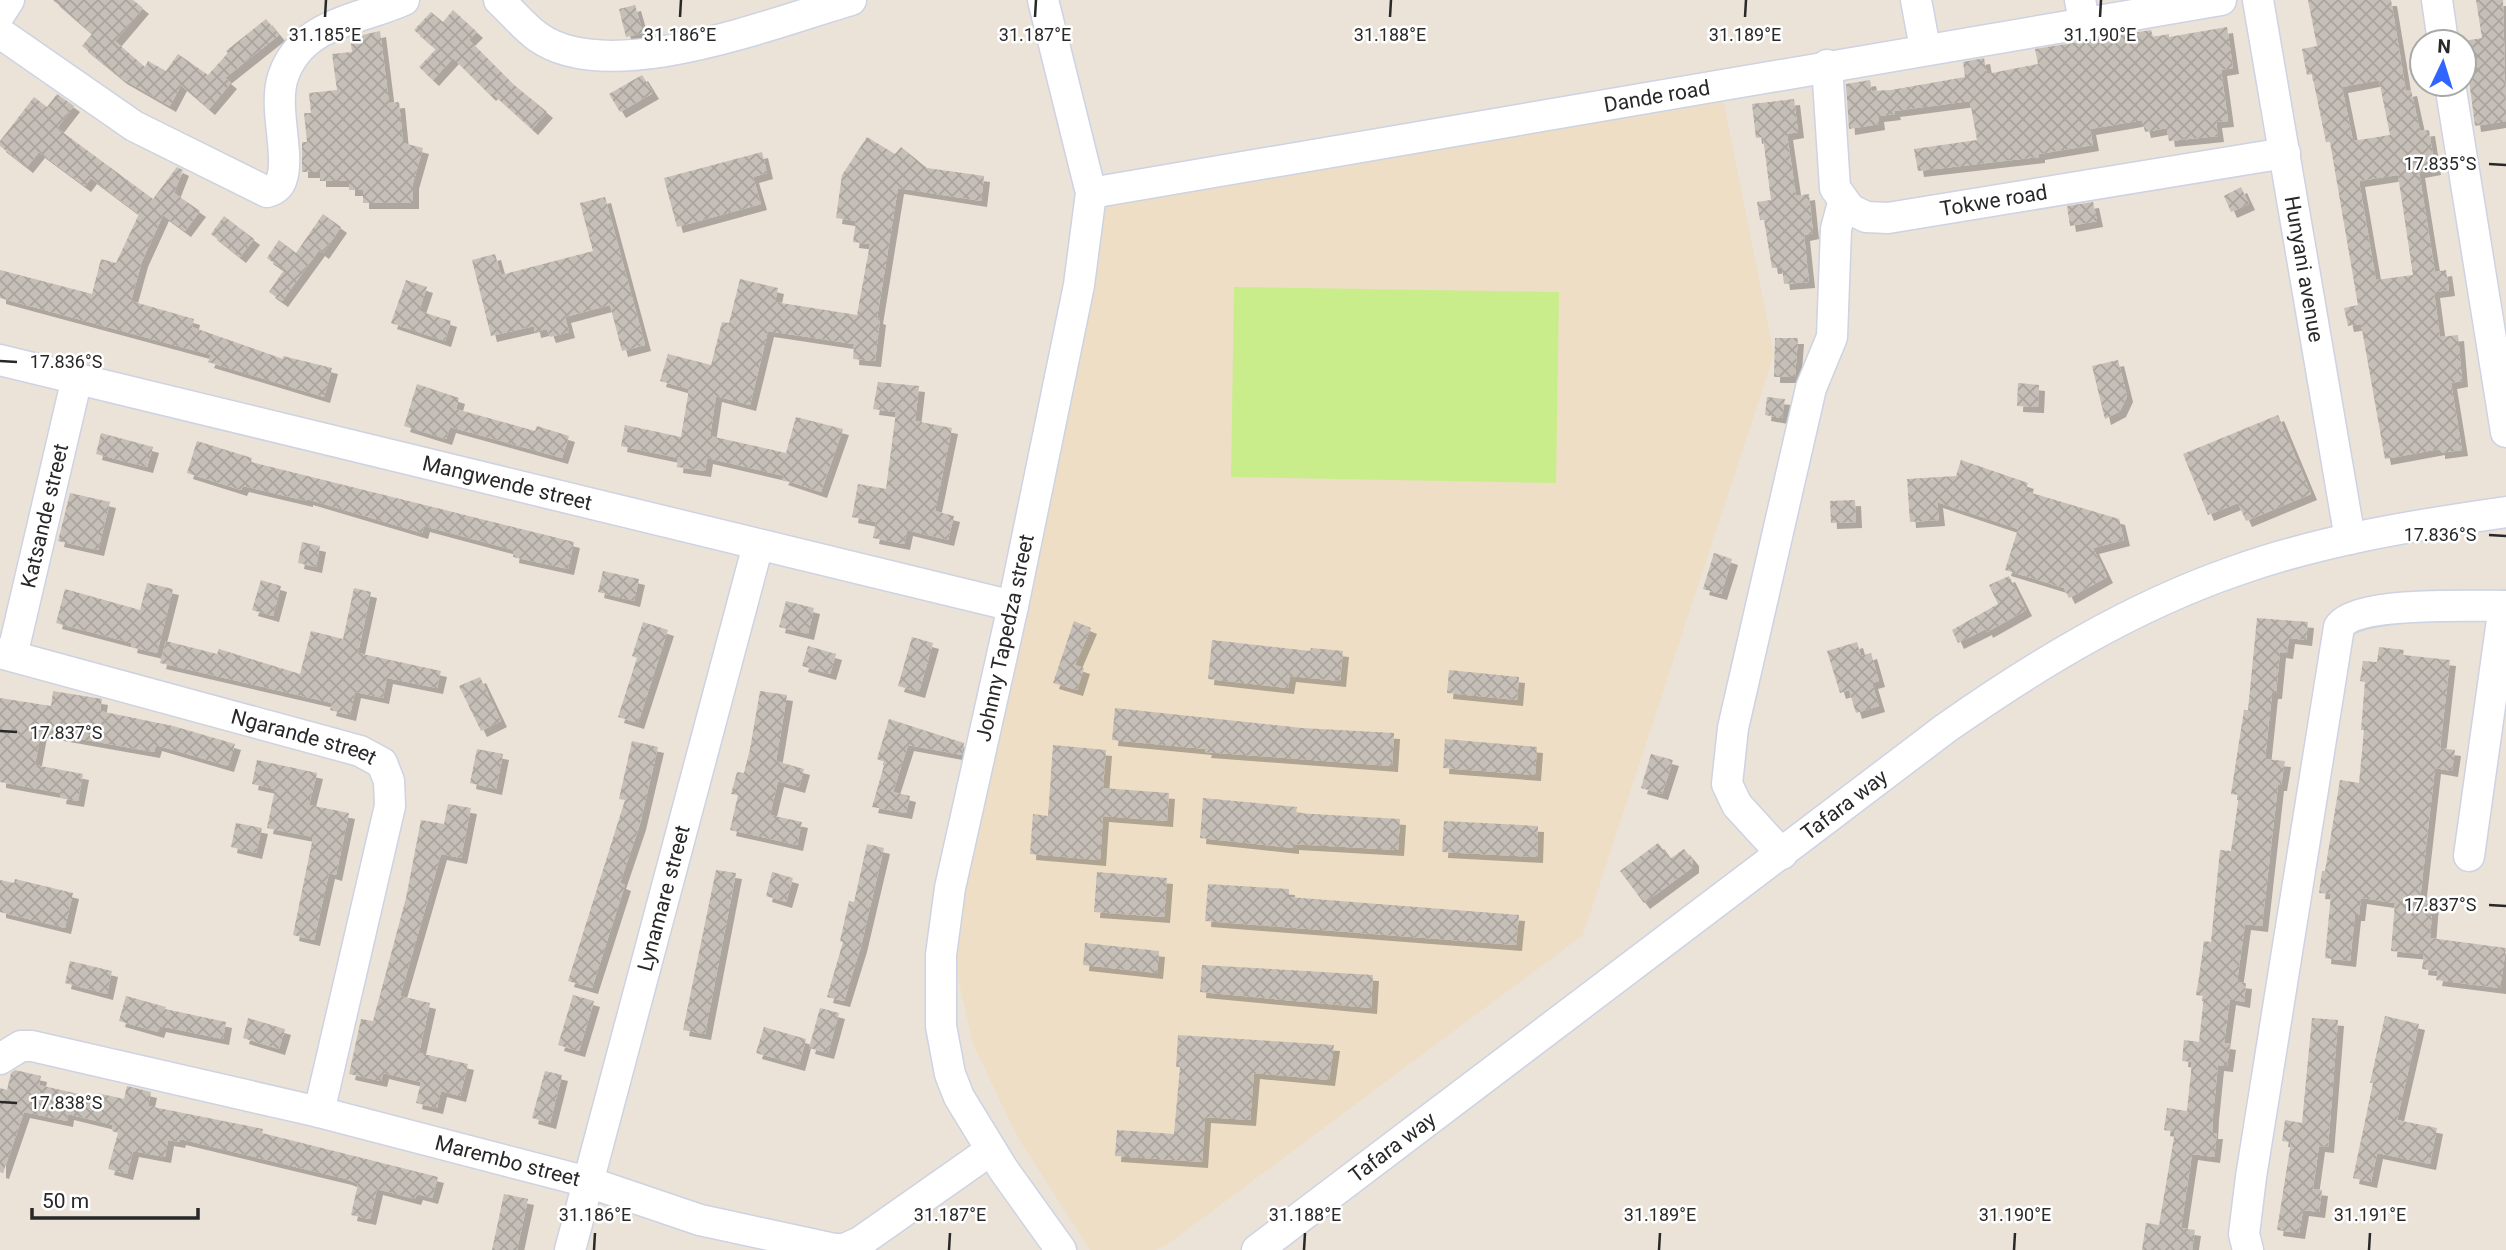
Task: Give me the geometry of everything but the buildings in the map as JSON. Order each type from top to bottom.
[{"type":"street","points":[[0,14],[9,0]]},
{"type":"street","points":[[0,33],[134,126],[267,192],[276,188],[282,177],[282,78],[296,55],[331,24],[380,11],[404,0]]},
{"type":"street","points":[[499,0],[539,37],[551,43],[587,53],[622,55],[658,54],[688,47],[851,0]]},
{"type":"street","name":"Johnny Tapedza street","points":[[1043,0],[1091,193],[1079,285],[1013,606],[950,888],[940,954],[941,1026],[950,1074],[959,1097],[991,1150],[1061,1250]]},
{"type":"street","points":[[1916,0],[1925,48]]},
{"type":"street","name":"Dande road","points":[[1091,193],[1925,48],[2083,12],[2221,0]]},
{"type":"street","name":"Hunyani avenue","points":[[2258,0],[2350,539]]},
{"type":"street","points":[[2437,0],[2441,28]]},
{"type":"street","points":[[1782,854],[1737,805],[1726,776],[1733,728],[1811,388],[1830,346],[1836,229],[1843,203],[1835,188],[1827,65]]},
{"type":"street","points":[[2452,98],[2506,431]]},
{"type":"street","name":"Tokwe road","points":[[1843,203],[1866,217],[1910,216],[2285,153]]},
{"type":"street","name":"Mangwende street","points":[[0,360],[1013,606]]},
{"type":"street","name":"Katsande street","points":[[6,654],[77,378]]},
{"type":"street","name":"Tafara way","points":[[1256,1250],[1946,728],[2062,652],[2178,593],[2237,570],[2350,539],[2506,512]]},
{"type":"street","name":"Lynamare street","points":[[570,1250],[758,545]]},
{"type":"street","points":[[2248,1250],[2244,1234],[2251,1177],[2339,627],[2346,618],[2357,614],[2456,605],[2505,606],[2469,856]]},
{"type":"street","name":"Ngarande street","points":[[6,654],[360,751],[382,763],[389,781],[390,806],[319,1112]]},
{"type":"street","name":"Marembo street","points":[[0,1059],[21,1046],[32,1046],[319,1112],[588,1182],[700,1220],[817,1247],[844,1250],[860,1242],[991,1150]]},
{"type":"shaded area","points":[[1722,94],[1774,355],[1583,935],[1165,1246],[1155,1250],[1090,1250],[1017,1136],[973,1044],[947,930],[1095,198]]},
{"type":"green space","points":[[1234,287],[1559,292],[1556,483],[1231,477]]}]
